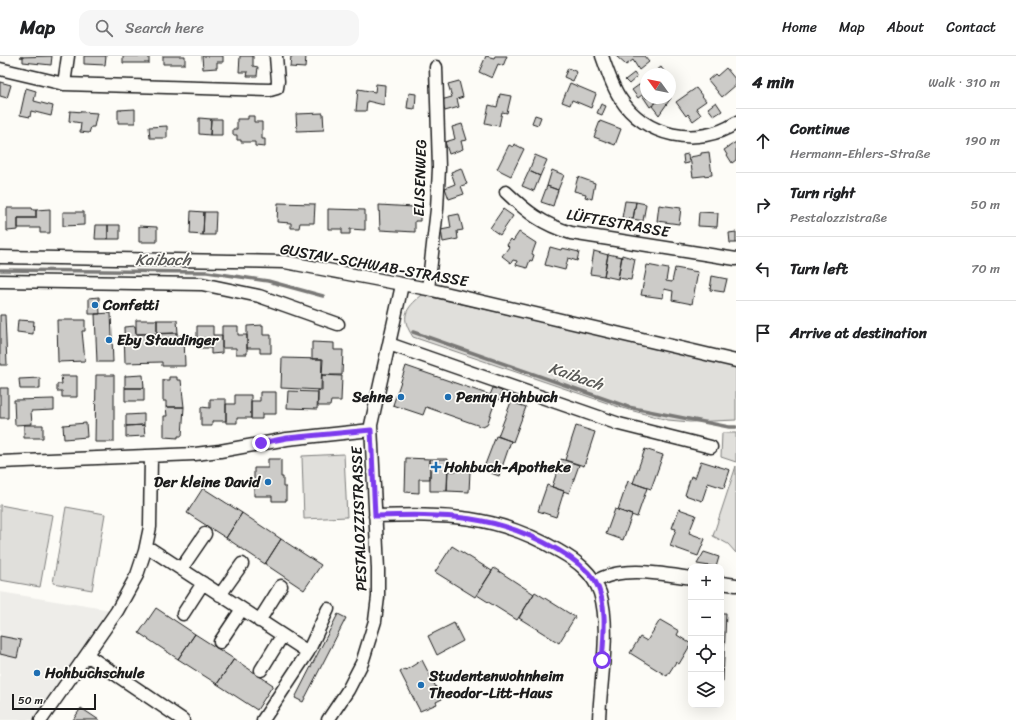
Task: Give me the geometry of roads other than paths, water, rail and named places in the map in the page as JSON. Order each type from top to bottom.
[{"type":"street","points":[[64,84],[68,56]]},
{"type":"street","points":[[0,69],[64,84],[270,90],[277,88],[278,81],[276,56]]},
{"type":"street","points":[[602,56],[620,99],[639,120],[664,133],[688,138],[712,134],[736,123]]},
{"type":"street","name":"ELISENWEG","points":[[428,289],[437,209],[439,168],[436,67]]},
{"type":"street","name":"LÜFTESTRASSE","points":[[506,192],[530,214],[551,227],[571,233],[736,259]]},
{"type":"street","name":"GUSTAV-SCHWAB-STRASSE","points":[[0,257],[285,262],[428,289],[736,361]]},
{"type":"street","points":[[0,281],[202,284],[259,296],[338,324]]},
{"type":"street","name":"PESTALOZZISTRASSE","points":[[328,720],[356,677],[372,636],[378,590],[371,430],[402,285]]},
{"type":"street","points":[[389,344],[619,424],[711,446]]},
{"type":"street","points":[[0,462],[151,456],[220,451],[287,438],[371,430]]},
{"type":"street","points":[[42,720],[128,594],[137,575],[146,546],[151,515],[151,456]]},
{"type":"street","points":[[375,516],[449,515],[503,525],[540,540],[568,556],[587,572],[596,582],[600,595],[604,624],[599,720]]},
{"type":"street","points":[[181,569],[205,534]]},
{"type":"street","points":[[146,546],[308,652]]},
{"type":"street","points":[[220,595],[242,564]]},
{"type":"street","points":[[596,582],[605,576],[649,571],[688,578]]},
{"type":"street","points":[[183,614],[203,583]]},
{"type":"street","points":[[724,583],[736,585]]},
{"type":"street","points":[[259,621],[281,586]]},
{"type":"street","points":[[220,642],[242,609]]},
{"type":"street","points":[[263,720],[308,652],[328,609]]},
{"type":"street","points":[[261,670],[282,636]]},
{"type":"street","points":[[87,655],[183,720]]},
{"type":"waterway","name":"Kaibach","points":[[0,270],[207,272],[268,281],[323,296]]},
{"type":"waterway","name":"Kaibach","points":[[413,332],[628,407],[729,427],[736,427]]},
{"type":"place","name":"Confetti","points":[[95,305]]},
{"type":"place","name":"Eby Staudinger","points":[[109,340]]},
{"type":"place","name":"Sehne","points":[[401,397]]},
{"type":"place","name":"Penny Hohbuch","points":[[448,397]]},
{"type":"place","name":"Hohbuch-Apotheke","points":[[436,467]]},
{"type":"place","name":"Der kleine David","points":[[268,482]]},
{"type":"place","name":"Hohbuchschule","points":[[37,673]]},
{"type":"place","name":"Studentenwohnheim Theodor-Litt-Haus","points":[[421,685]]}]
